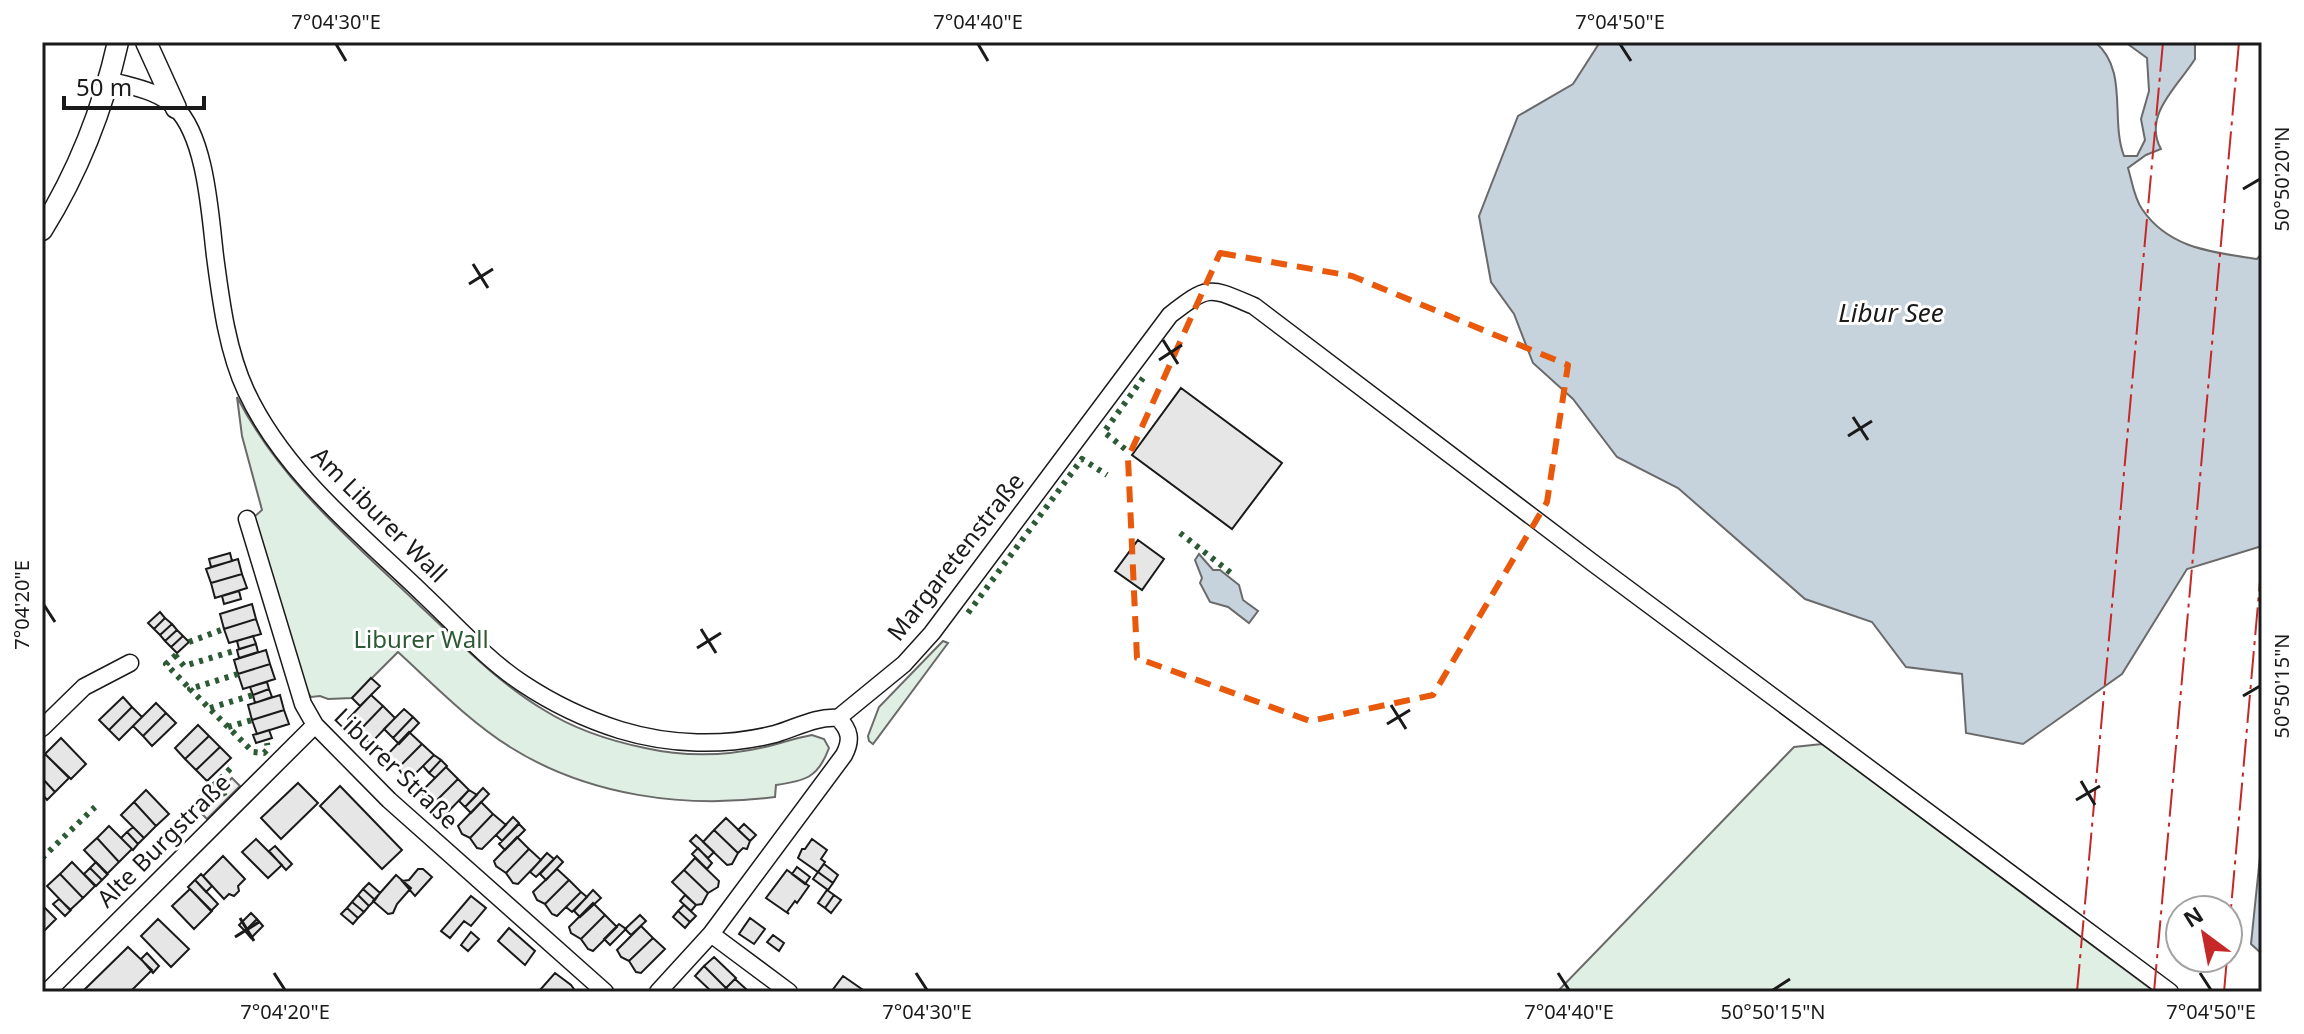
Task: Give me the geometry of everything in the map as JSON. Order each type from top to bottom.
[{"type":"street","points":[[42,230],[63,197],[95,124],[118,42]]},
{"type":"street","points":[[146,42],[176,108]]},
{"type":"street","points":[[109,80],[160,95],[176,108]]},
{"type":"street","name":"Am Liburer Wall","points":[[176,108],[192,131],[205,181],[225,320],[235,360],[247,393],[265,427],[298,472],[466,635],[519,682],[587,718],[641,735],[689,742],[733,741],[774,734],[828,717],[838,718]]},
{"type":"street","name":"Margaretenstraße","points":[[838,718],[904,664],[932,633],[1170,315],[1194,296],[1216,290],[1254,306],[2170,992]]},
{"type":"street","name":"Liburer Straße","points":[[247,519],[303,704],[315,725],[389,800],[605,992]]},
{"type":"street","points":[[42,728],[84,687],[130,663]]},
{"type":"street","points":[[658,992],[711,934],[844,755],[849,745],[849,735],[847,727],[838,718]]},
{"type":"street","name":"Alte Burgstraße","points":[[47,992],[315,725]]},
{"type":"street","points":[[711,934],[789,992]]},
{"type":"highlighted area","points":[[1220,253],[1352,276],[1568,365],[1547,502],[1433,695],[1310,721],[1137,658],[1128,458]]},
{"type":"green space","name":"Liburer Wall","points":[[237,397],[274,456],[319,508],[479,661],[544,710],[580,729],[606,738],[675,753],[735,752],[812,735],[824,739],[829,748],[825,758],[809,776],[776,785],[775,797],[707,801],[638,795],[572,777],[510,747],[466,714],[398,652],[352,698],[311,697],[306,690],[254,517],[262,510],[242,436]]},
{"type":"green space","points":[[943,641],[948,643],[873,744],[868,736],[879,707]]},
{"type":"green space","points":[[1822,744],[2155,992],[1557,992],[1794,747]]},
{"type":"shaded area","points":[[232,778],[240,786],[207,819],[198,810]]},
{"type":"water","name":"Libur See","points":[[1600,42],[2095,42],[2112,67],[2124,156],[2137,156],[2145,140],[2141,119],[2149,91],[2147,58],[2125,42],[2195,42],[2195,59],[2159,112],[2156,136],[2161,149],[2128,168],[2139,205],[2165,233],[2208,251],[2257,259],[2262,253],[2262,546],[2187,569],[2122,674],[2023,744],[1966,733],[1962,674],[1906,667],[1872,622],[1805,599],[1678,488],[1617,457],[1573,399],[1533,363],[1514,314],[1491,282],[1479,216],[1518,116],[1573,84]]},
{"type":"water","points":[[1199,554],[1213,570],[1220,570],[1239,585],[1243,600],[1258,611],[1249,623],[1228,607],[1210,602],[1200,583],[1202,578],[1195,560]]},
{"type":"water","points":[[2262,837],[2262,954],[2251,944]]},
{"type":"building","points":[[1181,388],[1282,463],[1232,529],[1132,455]]},
{"type":"building","points":[[1138,540],[1164,559],[1142,590],[1115,571]]},
{"type":"building","points":[[230,553],[232,561],[211,567],[209,559]]},
{"type":"building","points":[[238,559],[242,574],[211,583],[206,569]]},
{"type":"building","points":[[242,574],[247,588],[215,598],[211,583]]},
{"type":"building","points":[[239,591],[241,599],[224,604],[222,596]]},
{"type":"building","points":[[252,604],[256,619],[224,629],[220,614]]},
{"type":"building","points":[[160,612],[165,618],[154,629],[148,623]]},
{"type":"building","points":[[165,618],[172,624],[160,635],[154,629]]},
{"type":"building","points":[[256,619],[261,634],[229,643],[224,629]]},
{"type":"building","points":[[172,624],[177,630],[165,641],[160,635]]},
{"type":"building","points":[[177,630],[183,636],[171,647],[165,641]]},
{"type":"building","points":[[183,636],[189,642],[177,653],[171,647]]},
{"type":"building","points":[[253,636],[256,644],[239,649],[237,641]]},
{"type":"building","points":[[256,644],[258,652],[239,658],[237,650]]},
{"type":"building","points":[[266,650],[270,664],[238,674],[234,660]]},
{"type":"building","points":[[270,664],[275,679],[243,689],[238,674]]},
{"type":"building","points":[[371,678],[380,686],[360,706],[352,698]]},
{"type":"building","points":[[267,682],[269,689],[253,695],[250,687]]},
{"type":"building","points":[[269,689],[272,697],[255,703],[253,695]]},
{"type":"building","points":[[280,695],[284,710],[252,720],[248,705]]},
{"type":"building","points":[[371,695],[383,706],[360,730],[349,724],[348,719]]},
{"type":"building","points":[[123,697],[132,707],[109,730],[99,720]]},
{"type":"building","points":[[156,703],[166,713],[143,736],[133,726]]},
{"type":"building","points":[[383,706],[395,718],[372,742],[366,741],[360,730]]},
{"type":"building","points":[[132,707],[142,717],[119,740],[109,730]]},
{"type":"building","points":[[404,709],[413,717],[393,738],[384,729]]},
{"type":"building","points":[[284,710],[289,724],[257,734],[252,720]]},
{"type":"building","points":[[166,713],[176,723],[152,746],[143,736]]},
{"type":"building","points":[[413,717],[419,723],[399,744],[393,738]]},
{"type":"building","points":[[198,725],[209,736],[185,759],[175,748]]},
{"type":"building","points":[[269,730],[272,738],[256,743],[253,735]]},
{"type":"building","points":[[409,732],[422,744],[398,768],[386,756]]},
{"type":"building","points":[[209,736],[220,747],[196,770],[185,759]]},
{"type":"building","points":[[61,738],[86,764],[71,779],[45,754]]},
{"type":"building","points":[[422,744],[434,755],[410,779],[405,778],[398,768]]},
{"type":"building","points":[[220,747],[231,758],[207,781],[196,770]]},
{"type":"building","points":[[45,754],[69,778],[55,792],[42,778],[42,757]]},
{"type":"building","points":[[434,755],[441,760],[429,773],[423,766]]},
{"type":"building","points":[[441,760],[447,766],[435,778],[429,773]]},
{"type":"building","points":[[446,767],[458,779],[434,803],[422,791]]},
{"type":"building","points":[[42,778],[55,792],[47,800],[42,794]]},
{"type":"building","points":[[458,779],[469,790],[446,814],[441,813],[434,803]]},
{"type":"building","points":[[298,783],[318,803],[281,839],[261,818]]},
{"type":"building","points":[[340,786],[402,850],[382,869],[320,806]]},
{"type":"building","points":[[483,788],[489,794],[471,813],[465,807]]},
{"type":"building","points":[[146,790],[169,814],[156,826],[134,802]]},
{"type":"building","points":[[469,790],[477,795],[465,807],[459,801]]},
{"type":"building","points":[[134,802],[156,826],[144,838],[121,815]]},
{"type":"building","points":[[481,802],[493,814],[470,838],[462,834],[458,826]]},
{"type":"building","points":[[493,814],[506,825],[482,849],[477,848],[470,838]]},
{"type":"building","points":[[513,817],[519,823],[502,841],[496,835]]},
{"type":"building","points":[[726,818],[750,841],[747,849],[743,848],[738,853],[714,830]]},
{"type":"building","points":[[519,824],[525,830],[505,850],[499,844]]},
{"type":"building","points":[[744,824],[756,835],[750,841],[738,830]]},
{"type":"building","points":[[109,826],[132,849],[119,862],[97,838]]},
{"type":"building","points":[[133,827],[144,838],[138,844],[127,832]]},
{"type":"building","points":[[714,830],[738,853],[732,864],[727,865],[703,842]]},
{"type":"building","points":[[127,832],[138,844],[133,850],[121,838]]},
{"type":"building","points":[[696,835],[714,852],[708,858],[690,841]]},
{"type":"building","points":[[517,837],[529,849],[506,873],[494,861]]},
{"type":"building","points":[[97,838],[119,862],[107,874],[84,850]]},
{"type":"building","points":[[256,839],[282,865],[268,878],[242,852]]},
{"type":"building","points":[[812,839],[827,850],[821,859],[825,862],[818,872],[798,858]]},
{"type":"building","points":[[275,846],[292,864],[286,870],[269,851]]},
{"type":"building","points":[[698,848],[712,863],[707,869],[692,854]]},
{"type":"building","points":[[529,849],[541,860],[518,884],[513,883],[506,873]]},
{"type":"building","points":[[547,853],[554,859],[536,877],[530,872]]},
{"type":"building","points":[[223,856],[245,879],[234,896],[229,894],[224,899],[203,876]]},
{"type":"building","points":[[557,856],[563,862],[546,880],[540,874]]},
{"type":"building","points":[[695,858],[719,881],[718,887],[708,893],[684,870]]},
{"type":"building","points":[[72,862],[95,886],[83,898],[60,874]]},
{"type":"building","points":[[96,862],[108,874],[102,880],[90,868]]},
{"type":"building","points":[[824,864],[838,875],[833,883],[818,872]]},
{"type":"building","points":[[797,867],[810,877],[805,884],[792,874]]},
{"type":"building","points":[[90,868],[102,880],[96,886],[84,874]]},
{"type":"building","points":[[418,869],[423,869],[432,877],[415,896],[402,881],[409,880]]},
{"type":"building","points":[[557,869],[569,880],[545,904],[537,900],[533,892]]},
{"type":"building","points":[[684,870],[708,893],[702,904],[696,905],[672,882]]},
{"type":"building","points":[[787,870],[809,886],[787,912],[789,914],[766,898]]},
{"type":"building","points":[[818,872],[833,883],[828,890],[813,879]]},
{"type":"building","points":[[60,874],[83,898],[70,910],[47,886]]},
{"type":"building","points":[[201,874],[212,886],[206,892],[195,880]]},
{"type":"building","points":[[396,875],[411,888],[393,913],[388,914],[373,901]]},
{"type":"building","points":[[195,880],[218,904],[211,911],[188,887]]},
{"type":"building","points":[[569,880],[581,892],[557,916],[552,914],[545,904]]},
{"type":"building","points":[[369,883],[380,893],[375,900],[363,889]]},
{"type":"building","points":[[190,889],[212,911],[194,929],[172,906]]},
{"type":"building","points":[[363,889],[375,900],[369,906],[358,895]]},
{"type":"building","points":[[593,890],[601,898],[580,917],[574,911]]},
{"type":"building","points":[[827,890],[834,895],[825,908],[818,903]]},
{"type":"building","points":[[581,892],[587,897],[572,912],[566,907]]},
{"type":"building","points":[[358,895],[369,906],[364,912],[352,902]]},
{"type":"building","points":[[685,895],[696,905],[691,911],[680,901]]},
{"type":"building","points":[[834,895],[841,900],[831,913],[825,908]]},
{"type":"building","points":[[471,896],[486,908],[471,926],[464,921],[450,938],[441,931]]},
{"type":"building","points":[[59,899],[71,910],[65,916],[53,904]]},
{"type":"building","points":[[352,902],[364,912],[358,918],[347,908]]},
{"type":"building","points":[[593,903],[605,915],[581,939],[571,933],[569,927]]},
{"type":"building","points":[[42,905],[56,919],[44,931],[42,930]]},
{"type":"building","points":[[684,905],[696,916],[690,922],[678,911]]},
{"type":"building","points":[[347,908],[358,918],[353,924],[341,914]]},
{"type":"building","points":[[678,911],[690,922],[685,928],[673,917]]},
{"type":"building","points":[[251,913],[257,919],[245,931],[239,925]]},
{"type":"building","points":[[605,915],[617,927],[593,951],[588,949],[581,939]]},
{"type":"building","points":[[640,915],[646,921],[631,935],[625,929]]},
{"type":"building","points":[[750,918],[765,929],[754,944],[739,934]]},
{"type":"building","points":[[158,919],[189,949],[171,967],[141,936]]},
{"type":"building","points":[[257,919],[263,926],[251,938],[245,931]]},
{"type":"building","points":[[619,924],[626,929],[610,945],[604,939]]},
{"type":"building","points":[[641,926],[653,938],[629,961],[621,957],[617,950]]},
{"type":"building","points":[[509,928],[535,951],[525,965],[498,941]]},
{"type":"building","points":[[471,932],[479,939],[468,951],[461,945]]},
{"type":"building","points":[[773,935],[784,943],[779,951],[767,942]]},
{"type":"building","points":[[653,938],[665,949],[641,973],[636,972],[629,961]]},
{"type":"building","points":[[128,947],[152,970],[130,992],[82,992]]},
{"type":"building","points":[[147,953],[159,966],[153,973],[141,959]]},
{"type":"building","points":[[714,957],[736,978],[726,988],[704,966]]},
{"type":"building","points":[[704,966],[726,988],[722,992],[712,992],[695,976]]},
{"type":"building","points":[[555,973],[571,985],[576,992],[541,992]]},
{"type":"building","points":[[843,976],[866,992],[831,992]]},
{"type":"building","points":[[735,979],[746,989],[743,992],[731,992],[726,988]]},
{"type":"hedge","points":[[1125,449],[1104,432],[1143,378]]},
{"type":"hedge","points":[[968,613],[1082,459],[1107,475]]},
{"type":"hedge","points":[[1180,533],[1231,573]]},
{"type":"hedge","points":[[189,642],[224,629]]},
{"type":"hedge","points":[[175,655],[184,666],[237,650]]},
{"type":"hedge","points":[[176,655],[166,664],[190,689]]},
{"type":"hedge","points":[[238,674],[190,689],[253,752],[264,753],[268,749],[267,743]]},
{"type":"hedge","points":[[210,708],[253,695]]},
{"type":"hedge","points":[[228,727],[252,720]]},
{"type":"hedge","points":[[226,792],[191,808],[234,765]]},
{"type":"hedge","points":[[42,858],[95,807]]},
{"type":"power","points":[[2077,992],[2163,42]]},
{"type":"power","points":[[2154,992],[2239,42]]},
{"type":"power","points":[[2232,894],[2262,559]]},
{"type":"power","points":[[2224,992],[2226,974]]}]
